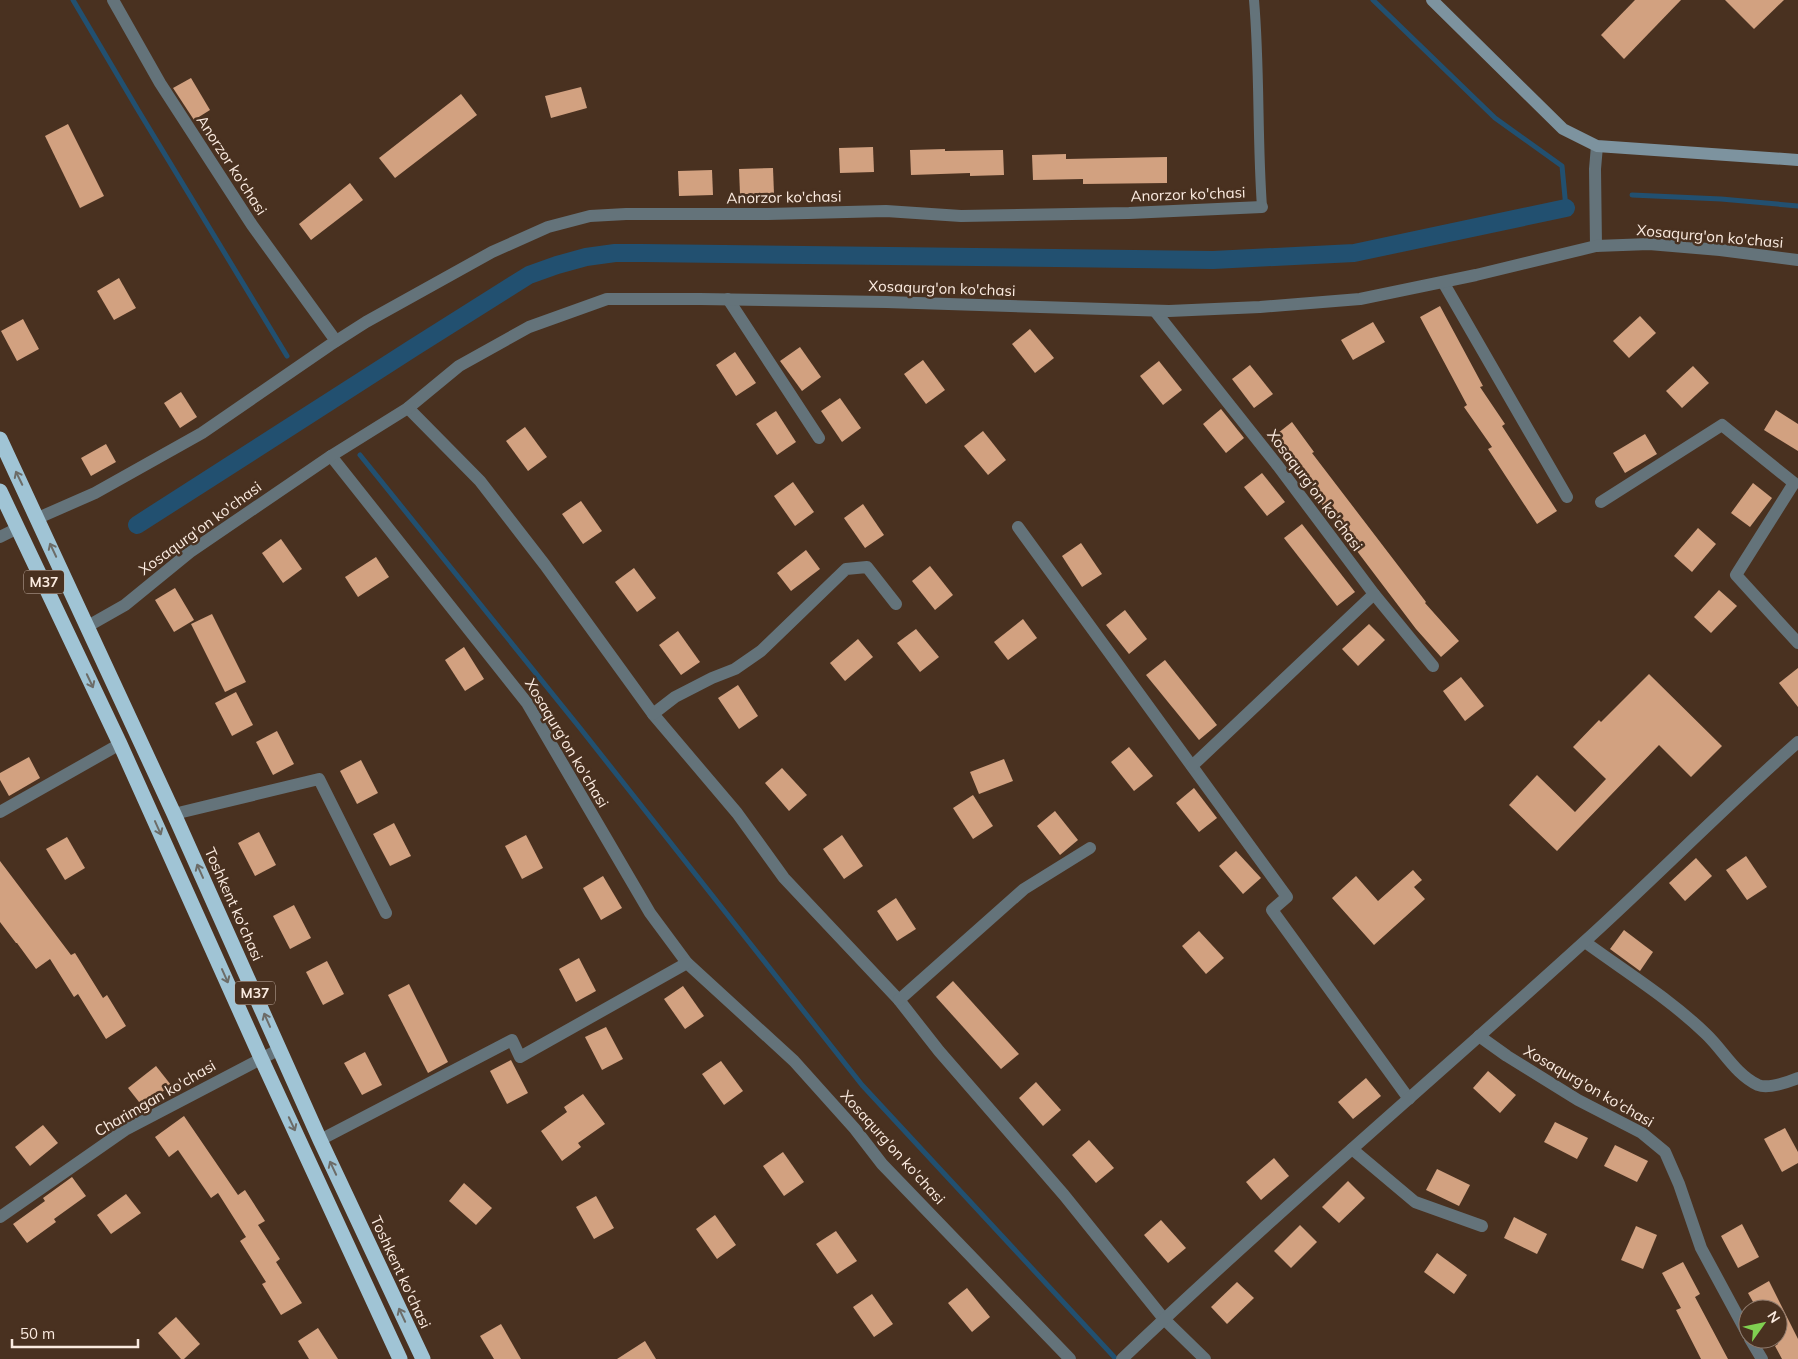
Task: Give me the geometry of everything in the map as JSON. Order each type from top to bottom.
[{"type":"highway","name":"M37","points":[[0,438],[88,626]]},
{"type":"highway","name":"M37","points":[[0,491],[120,744],[261,1058],[400,1359]]},
{"type":"highway","name":"Toshkent ko'chasi","points":[[88,626],[320,1140],[423,1359]]},
{"type":"street","name":"Anorzor ko'chasi","points":[[113,0],[160,83],[252,225],[336,341]]},
{"type":"street","points":[[1432,0],[1563,129],[1597,146],[1798,160]]},
{"type":"street","points":[[1596,246],[1595,169],[1597,146]]},
{"type":"street","name":"Anorzor ko'chasi","points":[[38,518],[95,493],[202,433],[366,322],[492,252],[548,227],[590,216],[886,211],[970,216],[1129,213],[1262,207]]},
{"type":"street","name":"Xosaqurg'on ko'chasi","points":[[88,626],[125,605],[190,552],[331,456],[408,408],[459,366],[529,327],[607,300],[728,299],[904,302],[1155,311],[1260,307],[1360,299],[1443,282],[1596,246],[1649,244],[1720,250],[1798,260]]},
{"type":"street","points":[[1443,282],[1567,498]]},
{"type":"street","points":[[728,299],[819,438]]},
{"type":"street","name":"Xosaqurg'on ko'chasi","points":[[1155,311],[1278,466],[1374,594],[1433,666]]},
{"type":"street","points":[[408,408],[480,481],[545,565],[653,714],[737,813],[784,878],[899,1000],[939,1051],[1064,1195],[1164,1319],[1205,1359]]},
{"type":"street","points":[[1601,502],[1722,425],[1794,483],[1736,575],[1798,643]]},
{"type":"street","name":"Xosaqurg'on ko'chasi","points":[[331,456],[527,703],[650,914],[687,962],[794,1061],[855,1129],[882,1164],[1070,1359]]},
{"type":"street","points":[[1018,527],[1288,897],[1272,910],[1409,1098]]},
{"type":"street","points":[[0,537],[18,528]]},
{"type":"street","points":[[653,714],[676,697],[712,678],[736,669],[761,651],[846,569],[867,567],[896,604]]},
{"type":"street","points":[[1192,766],[1374,594]]},
{"type":"street","points":[[1122,1359],[1231,1257],[1585,942],[1755,780],[1798,742]]},
{"type":"street","points":[[0,812],[120,744]]},
{"type":"street","points":[[174,814],[319,779],[386,913]]},
{"type":"street","points":[[899,1000],[1024,889],[1090,848]]},
{"type":"street","points":[[1585,942],[1664,999],[1707,1035],[1744,1077],[1760,1086],[1783,1084],[1798,1078]]},
{"type":"street","points":[[320,1140],[512,1040],[520,1057],[687,962]]},
{"type":"street","name":"Xosaqurg'on ko'chasi","points":[[1479,1036],[1507,1056],[1578,1100],[1642,1133],[1665,1152],[1680,1184],[1701,1248],[1738,1316]]},
{"type":"street","name":"Charimgan ko'chasi","points":[[0,1217],[125,1130],[280,1049]]},
{"type":"street","points":[[1352,1149],[1415,1202],[1482,1226]]},
{"type":"lane","points":[[1254,0],[1258,47],[1258,158],[1262,207]]},
{"type":"building","points":[[1635,0],[1681,0],[1624,59],[1601,35]]},
{"type":"building","points":[[1725,0],[1784,0],[1754,29]]},
{"type":"building","points":[[191,78],[210,110],[194,120],[173,88]]},
{"type":"building","points":[[581,87],[587,108],[551,118],[545,96]]},
{"type":"building","points":[[461,94],[477,115],[395,178],[379,158]]},
{"type":"building","points":[[68,124],[104,196],[80,208],[45,136]]},
{"type":"building","points":[[873,147],[874,172],[840,173],[839,148]]},
{"type":"building","points":[[945,149],[945,151],[1003,150],[1004,175],[970,176],[970,173],[911,175],[910,150]]},
{"type":"building","points":[[1066,154],[1066,159],[1167,157],[1167,183],[1083,184],[1083,179],[1033,180],[1032,155]]},
{"type":"building","points":[[773,168],[774,194],[740,194],[739,169]]},
{"type":"building","points":[[712,170],[713,195],[679,196],[678,171]]},
{"type":"building","points":[[350,183],[363,200],[311,240],[299,224]]},
{"type":"building","points":[[119,278],[136,308],[114,320],[97,291]]},
{"type":"building","points":[[1440,306],[1483,386],[1480,387],[1505,424],[1502,426],[1557,511],[1537,524],[1488,449],[1492,447],[1464,407],[1467,405],[1420,317]]},
{"type":"building","points":[[1640,316],[1656,333],[1629,358],[1613,341]]},
{"type":"building","points":[[23,319],[39,349],[17,361],[1,331]]},
{"type":"building","points":[[1373,322],[1385,342],[1353,360],[1341,340]]},
{"type":"building","points":[[1030,329],[1054,358],[1035,373],[1012,344]]},
{"type":"building","points":[[800,347],[821,377],[802,391],[780,361]]},
{"type":"building","points":[[735,352],[756,383],[736,396],[716,365]]},
{"type":"building","points":[[923,360],[945,390],[926,404],[904,374]]},
{"type":"building","points":[[1159,361],[1182,390],[1163,405],[1140,376]]},
{"type":"building","points":[[1250,365],[1273,394],[1254,408],[1232,379]]},
{"type":"building","points":[[1693,366],[1709,383],[1682,408],[1666,391]]},
{"type":"building","points":[[181,392],[197,417],[180,428],[164,403]]},
{"type":"building","points":[[840,398],[861,428],[842,442],[821,411]]},
{"type":"building","points":[[1221,409],[1244,438],[1226,453],[1203,424]]},
{"type":"building","points":[[1776,410],[1798,424],[1798,451],[1764,430]]},
{"type":"building","points":[[776,411],[796,442],[777,455],[756,424]]},
{"type":"building","points":[[1292,422],[1314,452],[1312,453],[1425,603],[1459,641],[1441,657],[1416,629],[1273,437]]},
{"type":"building","points":[[525,427],[547,457],[528,471],[506,441]]},
{"type":"building","points":[[983,431],[1006,460],[988,475],[964,446]]},
{"type":"building","points":[[1645,434],[1657,454],[1625,473],[1613,453]]},
{"type":"building","points":[[106,444],[116,462],[91,476],[81,458]]},
{"type":"building","points":[[1262,473],[1285,502],[1267,516],[1244,487]]},
{"type":"building","points":[[793,482],[814,512],[795,526],[774,496]]},
{"type":"building","points":[[1753,483],[1772,498],[1750,527],[1731,513]]},
{"type":"building","points":[[581,501],[602,531],[583,544],[562,514]]},
{"type":"building","points":[[863,504],[884,535],[865,548],[844,518]]},
{"type":"building","points":[[1302,524],[1355,592],[1337,606],[1284,538]]},
{"type":"building","points":[[1698,528],[1716,544],[1692,572],[1674,556]]},
{"type":"building","points":[[281,539],[302,569],[283,583],[262,553]]},
{"type":"building","points":[[1081,543],[1102,574],[1082,587],[1062,556]]},
{"type":"building","points":[[806,550],[820,569],[791,591],[777,573]]},
{"type":"building","points":[[376,557],[389,577],[358,597],[345,577]]},
{"type":"building","points":[[930,566],[953,595],[935,610],[912,581]]},
{"type":"building","points":[[634,568],[656,598],[637,612],[615,582]]},
{"type":"building","points":[[175,588],[194,620],[174,632],[155,600]]},
{"type":"building","points":[[1719,590],[1737,606],[1711,633],[1694,617]]},
{"type":"building","points":[[1125,610],[1147,639],[1129,654],[1106,625]]},
{"type":"building","points":[[212,614],[246,682],[225,692],[191,624]]},
{"type":"building","points":[[1023,619],[1037,638],[1008,660],[994,642]]},
{"type":"building","points":[[1369,624],[1385,640],[1358,666],[1342,649]]},
{"type":"building","points":[[916,629],[939,657],[920,672],[897,643]]},
{"type":"building","points":[[678,631],[700,662],[681,675],[659,645]]},
{"type":"building","points":[[858,639],[873,657],[845,681],[830,663]]},
{"type":"building","points":[[464,647],[484,679],[465,691],[445,660]]},
{"type":"building","points":[[1165,660],[1217,725],[1199,740],[1146,675]]},
{"type":"building","points":[[1798,668],[1798,707],[1779,683]]},
{"type":"building","points":[[1649,674],[1722,746],[1691,777],[1659,745],[1557,851],[1509,805],[1537,775],[1575,812],[1606,779],[1573,747]]},
{"type":"building","points":[[1461,677],[1484,706],[1465,721],[1443,691]]},
{"type":"building","points":[[738,685],[758,716],[739,729],[718,698]]},
{"type":"building","points":[[236,692],[253,725],[232,736],[215,703]]},
{"type":"building","points":[[277,731],[294,764],[273,775],[256,742]]},
{"type":"building","points":[[1129,747],[1153,776],[1134,791],[1111,762]]},
{"type":"building","points":[[29,757],[40,778],[9,796],[0,780],[0,773]]},
{"type":"building","points":[[1004,759],[1013,781],[979,794],[970,772]]},
{"type":"building","points":[[361,760],[378,793],[357,804],[340,771]]},
{"type":"building","points":[[782,768],[807,795],[789,811],[765,783]]},
{"type":"building","points":[[1194,788],[1217,818],[1199,832],[1176,803]]},
{"type":"building","points":[[973,795],[993,826],[973,839],[953,808]]},
{"type":"building","points":[[1055,811],[1078,840],[1060,855],[1037,826]]},
{"type":"building","points":[[394,823],[411,856],[390,866],[373,834]]},
{"type":"building","points":[[259,832],[276,865],[255,876],[238,843]]},
{"type":"building","points":[[526,835],[543,868],[522,879],[505,846]]},
{"type":"building","points":[[842,835],[863,866],[844,879],[823,849]]},
{"type":"building","points":[[67,837],[85,868],[65,880],[46,849]]},
{"type":"building","points":[[1236,851],[1261,878],[1243,894],[1219,866]]},
{"type":"building","points":[[1746,856],[1767,887],[1747,900],[1726,870]]},
{"type":"building","points":[[1696,858],[1712,876],[1685,901],[1669,883]]},
{"type":"building","points":[[0,861],[71,955],[75,953],[103,998],[107,995],[126,1026],[106,1039],[78,994],[74,997],[50,959],[36,969],[16,943],[0,922]]},
{"type":"building","points":[[1413,870],[1422,880],[1414,887],[1425,899],[1374,945],[1332,898],[1356,876],[1378,901]]},
{"type":"building","points":[[603,876],[622,908],[601,920],[583,888]]},
{"type":"building","points":[[896,898],[916,929],[897,941],[877,911]]},
{"type":"building","points":[[294,905],[311,938],[290,949],[273,916]]},
{"type":"building","points":[[1624,930],[1653,952],[1640,971],[1610,949]]},
{"type":"building","points":[[1199,931],[1224,958],[1206,974],[1182,946]]},
{"type":"building","points":[[579,958],[596,991],[576,1002],[559,969]]},
{"type":"building","points":[[327,961],[344,994],[323,1005],[306,972]]},
{"type":"building","points":[[953,981],[1019,1054],[1001,1069],[936,997]]},
{"type":"building","points":[[409,984],[448,1062],[428,1073],[388,995]]},
{"type":"building","points":[[683,986],[704,1016],[685,1029],[664,999]]},
{"type":"building","points":[[606,1027],[623,1059],[602,1070],[585,1037]]},
{"type":"building","points":[[365,1052],[382,1085],[362,1095],[344,1063]]},
{"type":"building","points":[[511,1060],[528,1093],[507,1104],[490,1071]]},
{"type":"building","points":[[721,1061],[743,1091],[724,1105],[702,1074]]},
{"type":"building","points":[[156,1066],[171,1085],[143,1107],[128,1088]]},
{"type":"building","points":[[1488,1071],[1516,1095],[1500,1113],[1473,1088]]},
{"type":"building","points":[[1366,1078],[1381,1096],[1353,1119],[1338,1102]]},
{"type":"building","points":[[1036,1082],[1061,1110],[1043,1126],[1019,1098]]},
{"type":"building","points":[[583,1094],[605,1124],[578,1143],[581,1147],[562,1161],[541,1131],[567,1112],[564,1107]]},
{"type":"building","points":[[184,1116],[238,1195],[245,1190],[265,1221],[258,1225],[280,1259],[276,1262],[302,1303],[281,1315],[262,1284],[266,1282],[240,1241],[246,1237],[218,1193],[211,1198],[178,1150],[169,1157],[155,1137]]},
{"type":"building","points":[[1555,1122],[1588,1138],[1577,1159],[1544,1142]]},
{"type":"building","points":[[43,1125],[58,1143],[30,1166],[15,1147]]},
{"type":"building","points":[[1785,1128],[1798,1152],[1798,1163],[1782,1172],[1764,1139]]},
{"type":"building","points":[[1089,1140],[1114,1168],[1096,1183],[1072,1155]]},
{"type":"building","points":[[1615,1145],[1648,1161],[1637,1182],[1604,1166]]},
{"type":"building","points":[[783,1152],[804,1182],[784,1196],[763,1166]]},
{"type":"building","points":[[1274,1158],[1289,1176],[1261,1200],[1246,1182]]},
{"type":"building","points":[[1437,1169],[1470,1185],[1459,1206],[1426,1190]]},
{"type":"building","points":[[72,1177],[86,1196],[54,1219],[56,1222],[27,1243],[13,1224],[45,1201],[43,1198]]},
{"type":"building","points":[[1348,1181],[1365,1198],[1339,1223],[1322,1207]]},
{"type":"building","points":[[464,1183],[492,1208],[476,1225],[449,1201]]},
{"type":"building","points":[[126,1194],[141,1213],[111,1234],[97,1215]]},
{"type":"building","points":[[596,1196],[614,1228],[594,1239],[576,1207]]},
{"type":"building","points":[[715,1215],[736,1245],[717,1259],[696,1229]]},
{"type":"building","points":[[1514,1217],[1547,1234],[1537,1254],[1504,1238]]},
{"type":"building","points":[[1161,1220],[1186,1248],[1168,1263],[1144,1235]]},
{"type":"building","points":[[1742,1224],[1759,1257],[1738,1268],[1721,1236]]},
{"type":"building","points":[[1300,1225],[1317,1242],[1291,1268],[1274,1251]]},
{"type":"building","points":[[1636,1226],[1657,1235],[1643,1269],[1621,1260]]},
{"type":"building","points":[[836,1231],[857,1261],[837,1274],[816,1244]]},
{"type":"building","points":[[1437,1253],[1467,1275],[1454,1294],[1424,1272]]},
{"type":"building","points":[[1683,1262],[1700,1294],[1695,1297],[1728,1359],[1701,1359],[1676,1310],[1681,1308],[1662,1273]]},
{"type":"building","points":[[1769,1281],[1778,1299],[1751,1299],[1748,1293]]},
{"type":"building","points":[[1237,1282],[1254,1298],[1227,1324],[1211,1307]]},
{"type":"building","points":[[967,1288],[990,1317],[972,1332],[948,1303]]},
{"type":"building","points":[[872,1294],[893,1324],[874,1337],[853,1307]]},
{"type":"building","points":[[176,1317],[200,1344],[184,1359],[181,1359],[158,1333]]},
{"type":"building","points":[[1788,1319],[1798,1339],[1798,1359],[1782,1359],[1777,1349],[1788,1349]]},
{"type":"building","points":[[501,1324],[521,1359],[494,1359],[480,1336]]},
{"type":"building","points":[[318,1328],[338,1359],[309,1359],[298,1341]]},
{"type":"building","points":[[645,1341],[656,1359],[617,1359]]},
{"type":"waterway","points":[[73,0],[287,356]]},
{"type":"waterway","points":[[1373,0],[1495,118],[1562,166],[1566,208]]},
{"type":"waterway","points":[[1632,195],[1721,199],[1798,206]]},
{"type":"waterway","points":[[137,525],[529,275],[586,257],[615,253],[643,253],[1213,260],[1354,253],[1566,208]]},
{"type":"waterway","points":[[360,455],[580,728],[862,1085],[1116,1359]]}]
